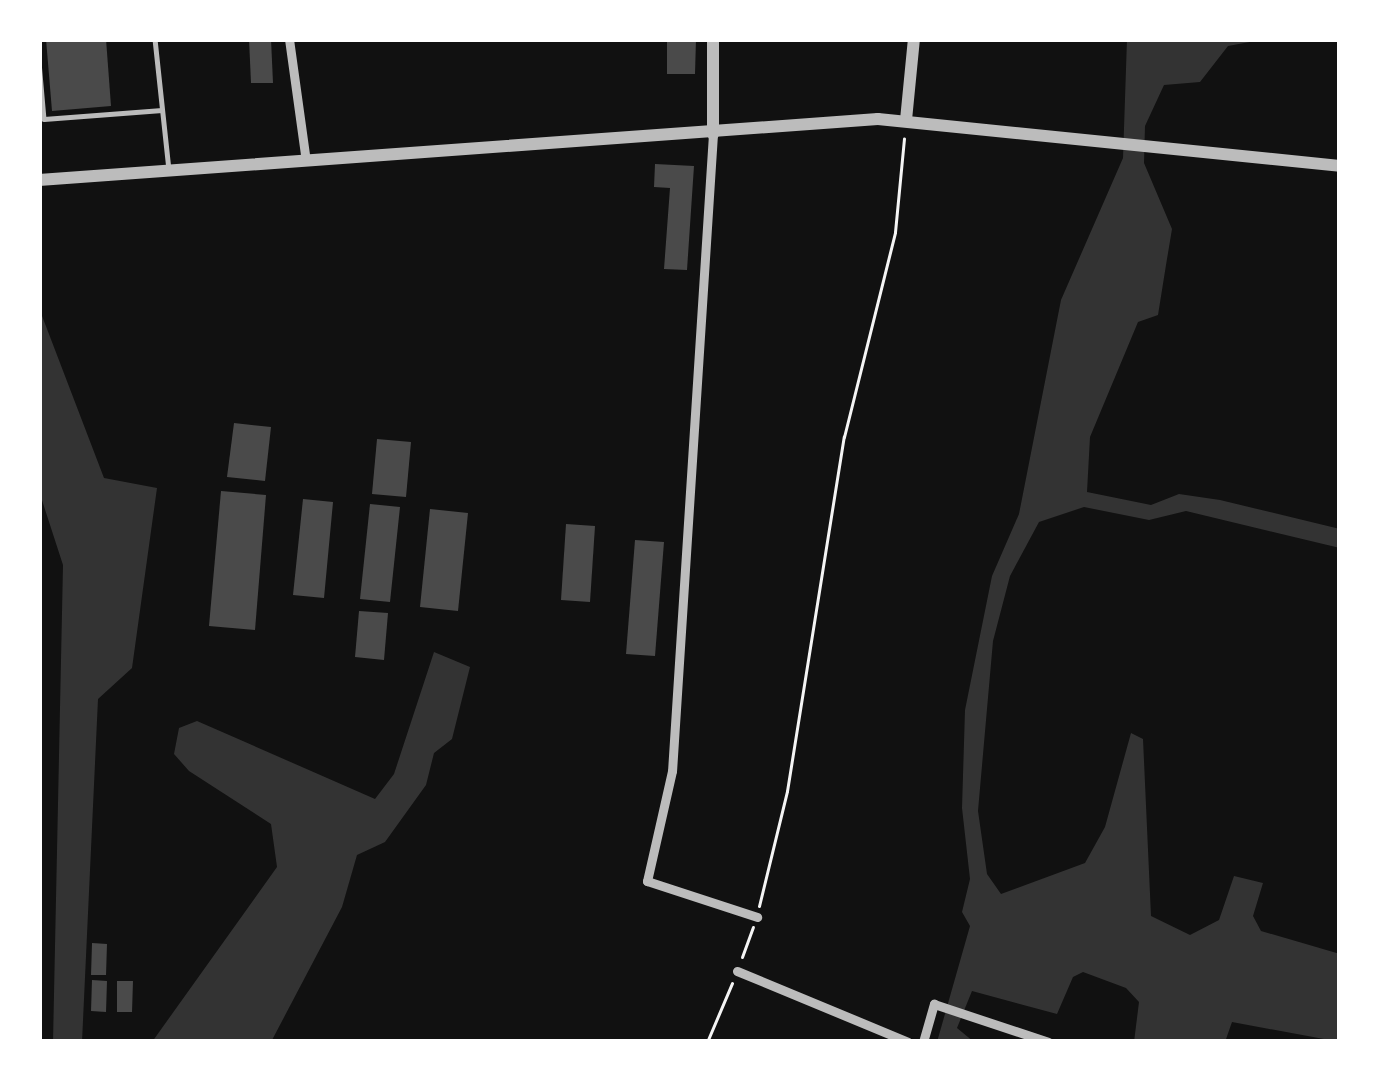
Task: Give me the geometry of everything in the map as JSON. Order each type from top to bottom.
[{"type":"street","points":[[289,39],[306,160]]},
{"type":"street","points":[[712,39],[713,134],[672,771],[647,881],[757,917]]},
{"type":"street","points":[[906,119],[914,39]]},
{"type":"street","points":[[39,180],[906,119],[1340,166]]},
{"type":"street","points":[[737,971],[908,1042]]},
{"type":"street","points":[[923,1042],[934,1004],[1048,1042]]},
{"type":"lane","points":[[155,39],[169,170]]},
{"type":"lane","points":[[39,62],[44,119],[162,110]]},
{"type":"path","points":[[706,1042],[757,917],[787,791],[844,437],[895,232],[906,119]]},
{"type":"shaded area","points":[[1127,39],[1266,39],[1228,46],[1200,82],[1164,85],[1145,126],[1144,163],[1172,229],[1158,315],[1138,322],[1090,437],[1087,492],[1151,505],[1179,494],[1220,500],[1340,529],[1340,548],[1186,511],[1149,520],[1084,507],[1039,522],[1010,576],[993,641],[978,811],[987,874],[1001,894],[1085,863],[1105,827],[1131,733],[1143,739],[1151,916],[1190,935],[1219,920],[1234,876],[1263,883],[1253,916],[1261,931],[1340,954],[1340,1042],[1232,1022],[1225,1042],[1134,1042],[1139,1002],[1126,988],[1083,972],[1073,977],[1057,1014],[972,991],[957,1028],[974,1042],[937,1042],[970,926],[962,912],[970,879],[962,808],[965,710],[992,576],[1019,514],[1061,300],[1123,158]]},
{"type":"shaded area","points":[[39,308],[104,478],[157,488],[132,668],[98,699],[82,1042],[53,1042],[63,565],[39,491]]},
{"type":"shaded area","points":[[434,652],[470,667],[452,739],[434,753],[426,785],[385,842],[357,855],[342,907],[271,1042],[152,1042],[277,867],[271,824],[189,771],[174,754],[179,728],[197,721],[375,799],[394,774]]},
{"type":"building","points":[[46,39],[106,39],[111,106],[52,111]]},
{"type":"building","points":[[249,39],[271,39],[273,83],[251,83]]},
{"type":"building","points":[[667,39],[696,39],[695,74],[667,74]]},
{"type":"building","points":[[655,164],[694,166],[687,270],[664,269],[670,188],[654,187]]},
{"type":"building","points":[[234,423],[271,427],[265,481],[227,477]]},
{"type":"building","points":[[377,439],[411,442],[406,497],[372,494]]},
{"type":"building","points":[[221,491],[266,495],[255,630],[209,626]]},
{"type":"building","points":[[303,499],[333,502],[324,598],[293,595]]},
{"type":"building","points":[[370,504],[400,507],[390,602],[360,599]]},
{"type":"building","points":[[430,509],[468,513],[458,611],[420,607]]},
{"type":"building","points":[[566,524],[595,526],[590,602],[561,600]]},
{"type":"building","points":[[635,540],[664,542],[655,656],[626,654]]},
{"type":"building","points":[[359,611],[388,613],[384,660],[355,657]]},
{"type":"building","points":[[92,943],[107,944],[106,975],[91,975]]},
{"type":"building","points":[[92,980],[107,981],[106,1012],[91,1011]]},
{"type":"building","points":[[117,981],[133,981],[132,1012],[117,1012]]}]
